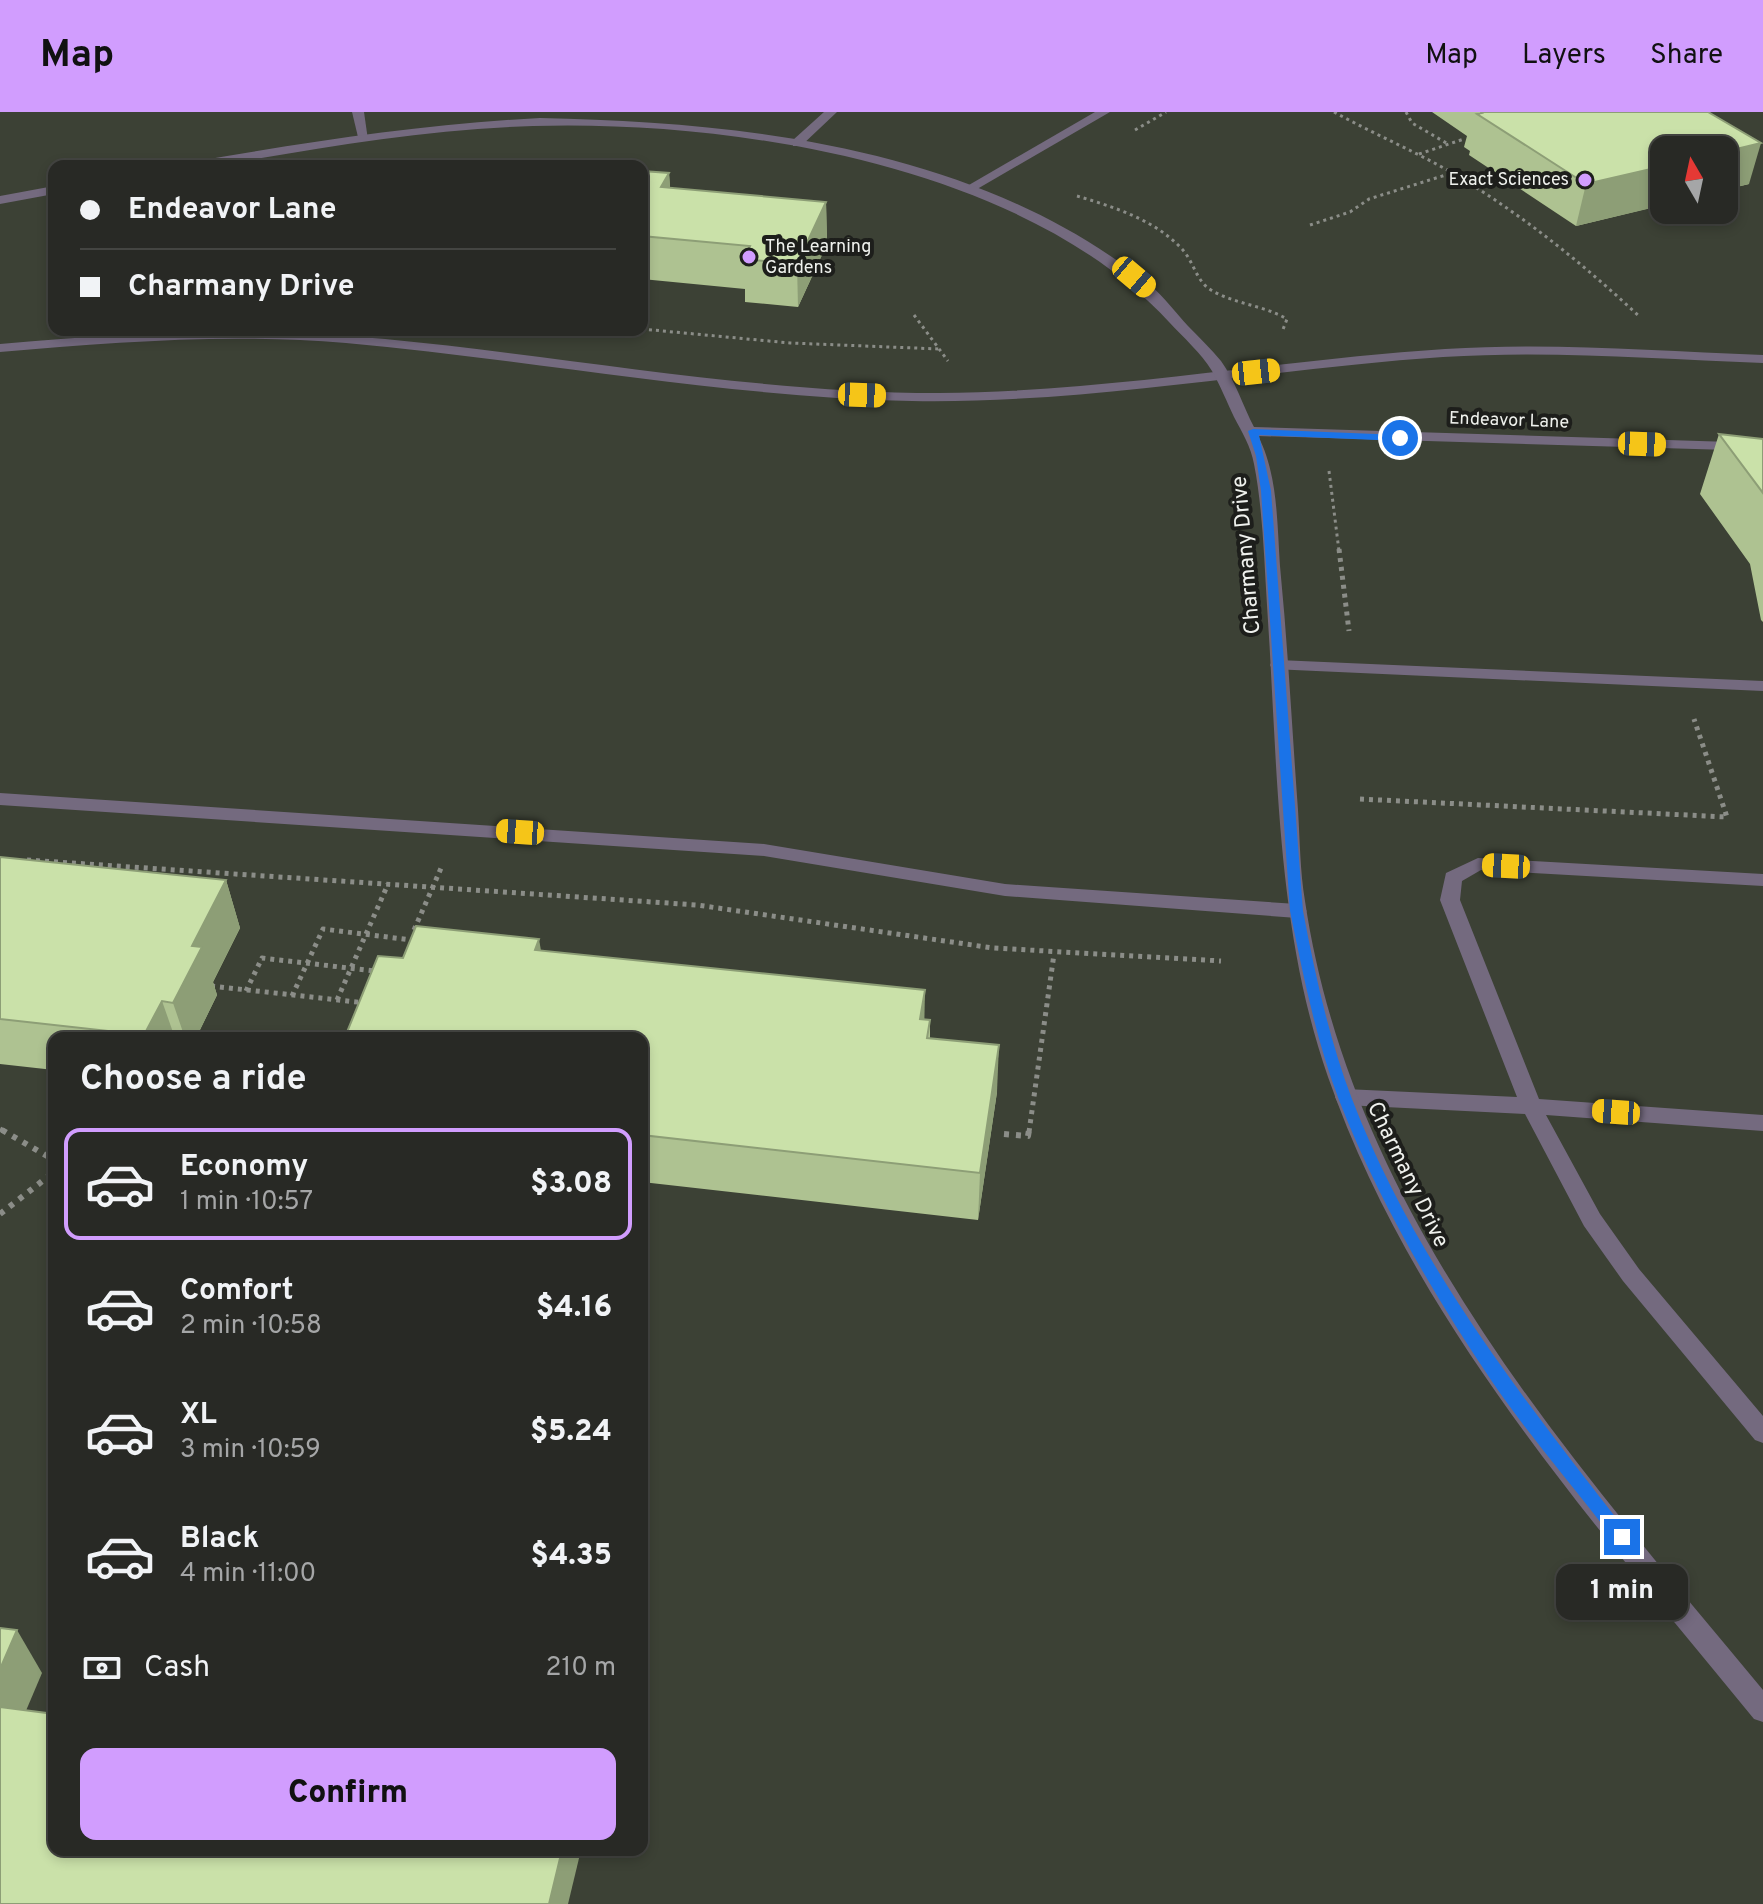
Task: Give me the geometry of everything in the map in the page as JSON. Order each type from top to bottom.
[{"type":"street","points":[[358,112],[364,137]]},
{"type":"street","points":[[797,143],[831,112]]},
{"type":"street","points":[[968,189],[1104,112]]},
{"type":"street","name":"Charmany Drive","points":[[228,160],[364,137],[481,125],[610,122],[725,132],[797,143],[906,168],[968,189],[1056,230],[1134,277],[1169,306],[1200,339],[1226,376],[1253,431],[1261,456],[1297,911],[1322,1027],[1345,1097],[1380,1176],[1436,1282],[1500,1380],[1561,1463],[1763,1710]]},
{"type":"street","points":[[0,200],[48,191]]},
{"type":"street","points":[[0,348],[105,339],[236,336]]},
{"type":"street","points":[[290,336],[435,349],[760,386],[862,395],[938,397],[1032,394],[1447,353],[1522,351],[1763,359]]},
{"type":"street","name":"Endeavor Lane","points":[[1253,431],[1763,447]]},
{"type":"street","points":[[1278,665],[1763,686]]},
{"type":"street","points":[[0,799],[764,850],[1005,890],[1297,911]]},
{"type":"street","points":[[1763,880],[1478,864],[1453,878],[1450,900],[1531,1106],[1592,1220],[1631,1275],[1763,1433]]},
{"type":"street","points":[[1345,1097],[1531,1106],[1763,1123]]},
{"type":"path","points":[[1334,112],[1453,172],[1566,251],[1605,283],[1681,356]]},
{"type":"path","points":[[1406,112],[1412,123],[1448,144]]},
{"type":"path","points":[[1418,155],[1464,139]]},
{"type":"path","points":[[1310,225],[1350,212],[1369,199],[1453,172]]},
{"type":"path","points":[[1071,194],[1120,211],[1173,241],[1184,251],[1203,285],[1214,292],[1261,304],[1287,319],[1285,328],[1272,346],[1286,369]]},
{"type":"path","points":[[648,329],[821,346],[939,349]]},
{"type":"path","points":[[1331,474],[1349,631]]},
{"type":"path","points":[[1360,799],[1727,817],[1681,682]]},
{"type":"path","points":[[406,951],[458,828]]},
{"type":"path","points":[[16,859],[697,905],[993,948],[1054,954],[1221,961]]},
{"type":"path","points":[[337,1000],[388,884]]},
{"type":"path","points":[[292,996],[323,929],[411,940]]},
{"type":"path","points":[[1004,1134],[1028,1136],[1054,954]]},
{"type":"path","points":[[246,991],[262,958],[381,972]]},
{"type":"path","points":[[211,986],[368,1003]]},
{"type":"path","points":[[0,1129],[48,1157]]},
{"type":"path","points":[[0,1214],[48,1177]]},
{"type":"shaded area","points":[[0,112],[1763,112],[1763,1904],[0,1904]]},
{"type":"building","points":[[1708,112],[1761,143],[1738,149],[1738,136],[1650,136],[1650,169],[1586,184],[1477,114]]},
{"type":"building","points":[[648,171],[669,173],[661,187],[826,202],[797,264],[743,259],[750,246],[648,237]]},
{"type":"building","points":[[1719,434],[1763,439],[1763,493]]},
{"type":"building","points":[[0,857],[226,880],[192,946],[202,947],[173,1003],[162,1001],[146,1032],[117,1032],[0,1019]]},
{"type":"building","points":[[416,926],[539,939],[535,950],[925,990],[920,1019],[930,1020],[927,1038],[999,1045],[980,1173],[648,1136],[648,1032],[347,1032],[378,956],[403,958]]},
{"type":"building","points":[[0,1628],[17,1630],[0,1669]]},
{"type":"building","points":[[0,1707],[48,1713],[48,1856],[561,1856],[549,1904],[0,1904]]},
{"type":"place","name":"Exact Sciences","points":[[1585,180]]},
{"type":"place","name":"The Learning Gardens","points":[[749,257]]},
{"type":"route","points":[[1400,438],[1253,431],[1261,456],[1266,491],[1297,911],[1309,972],[1322,1027],[1345,1097],[1380,1176],[1436,1282],[1500,1380],[1561,1463],[1622,1537]]}]
